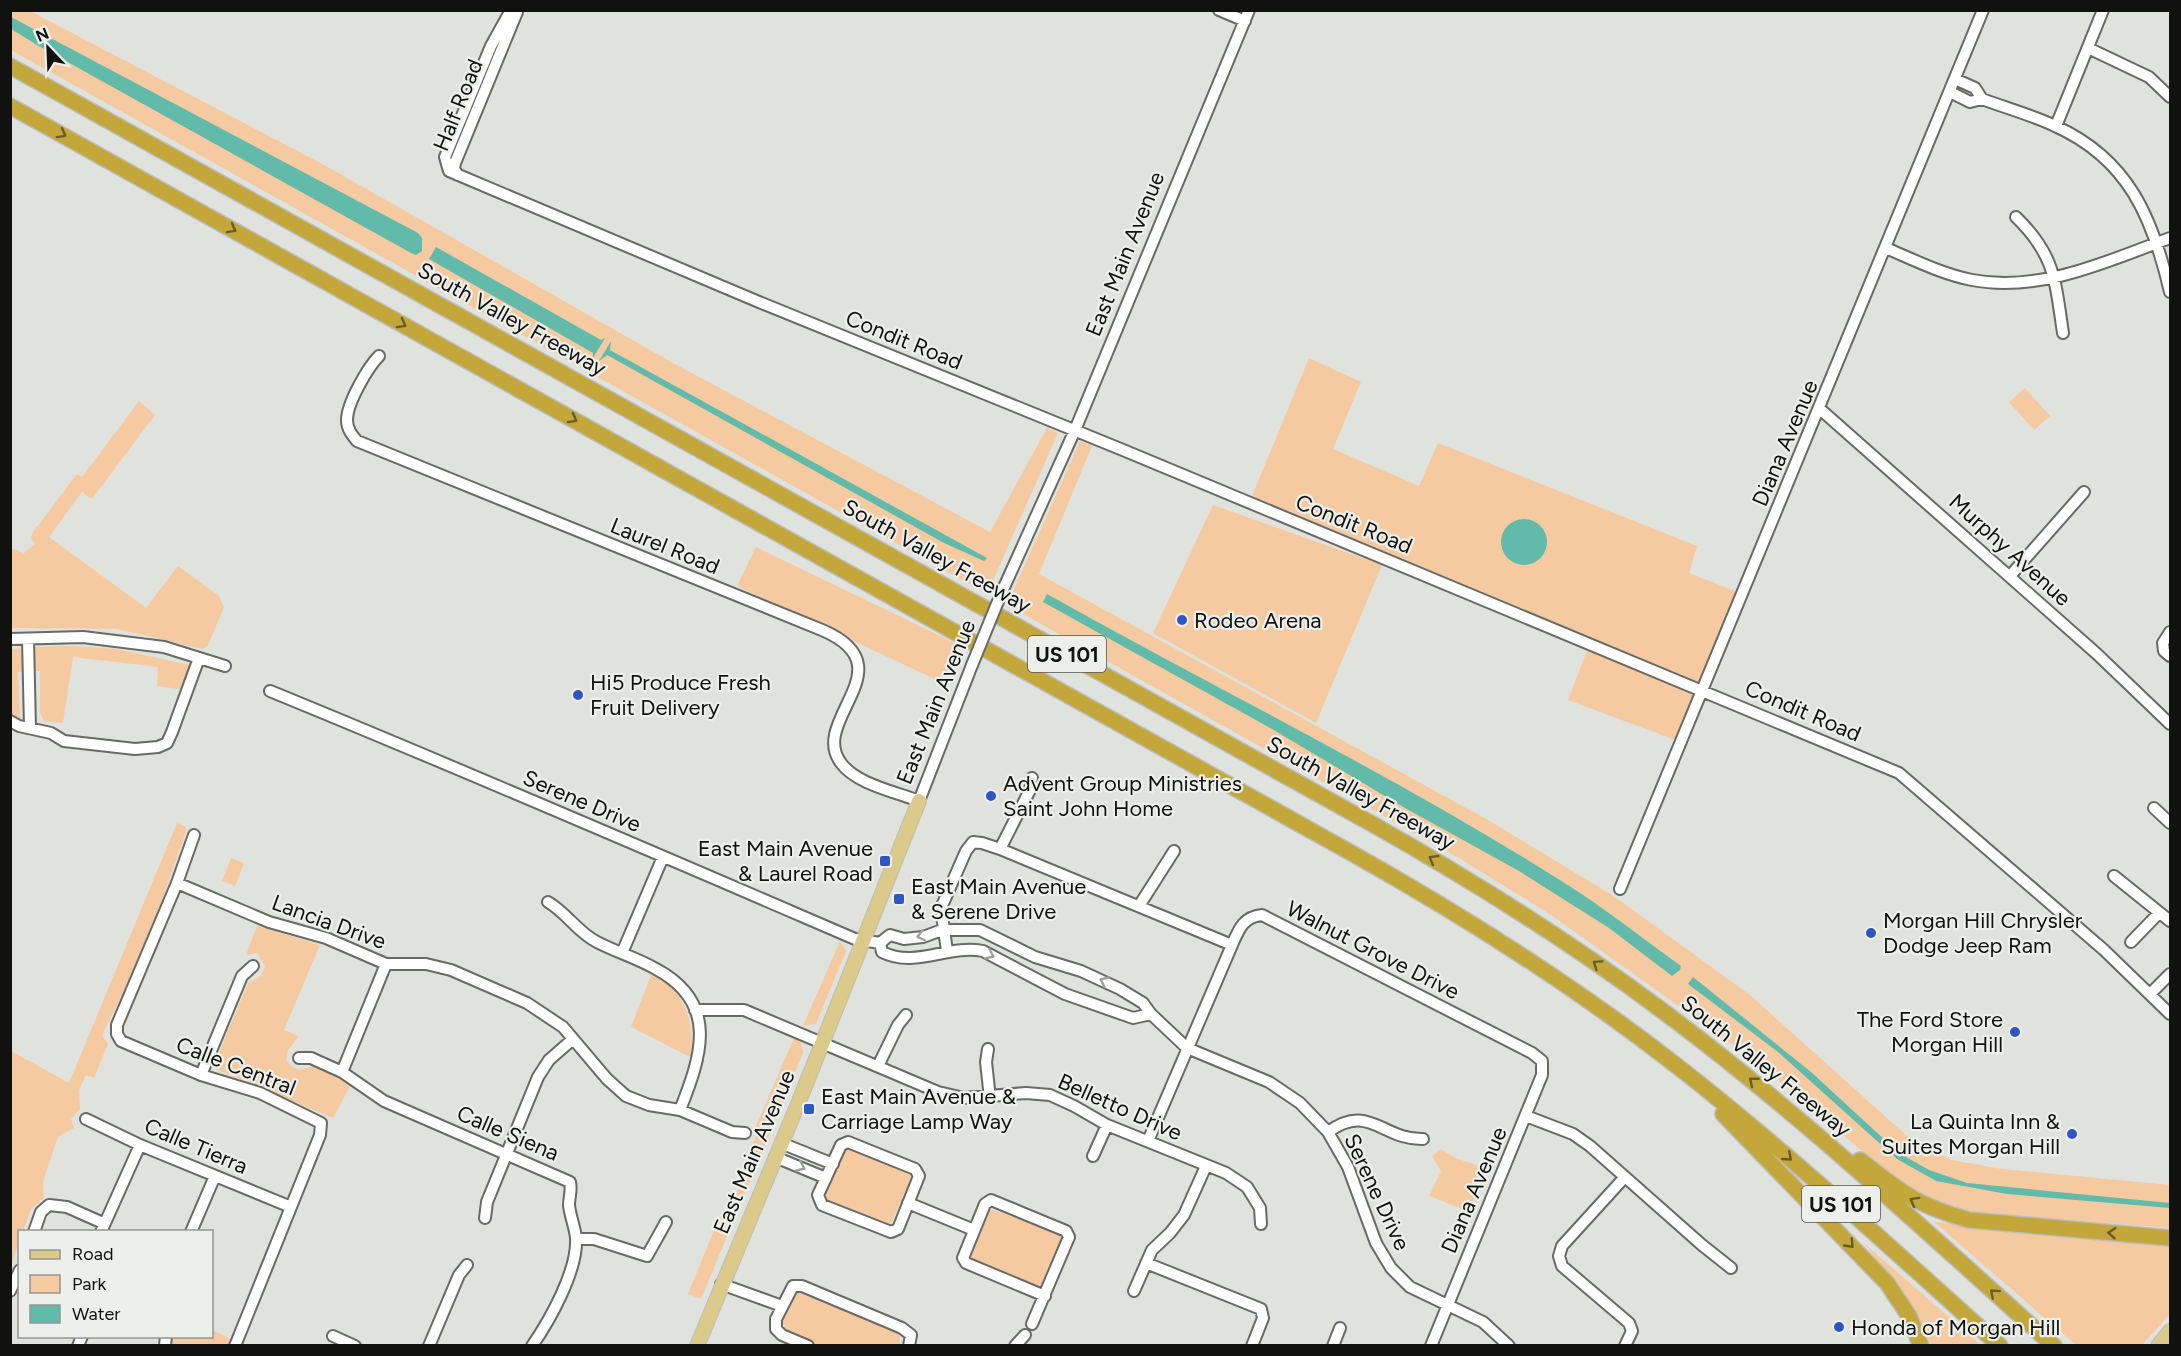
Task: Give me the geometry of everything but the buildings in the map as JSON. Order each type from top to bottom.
[{"type":"highway","name":"South Valley Freeway","points":[[10,66],[1415,848],[1540,925],[1625,983],[1774,1099],[2051,1343]]},
{"type":"highway","name":"US 101","points":[[10,106],[1397,879],[1520,954],[1677,1066],[1789,1158],[2000,1346]]},
{"type":"highway","points":[[1677,1066],[1887,1283],[1909,1316],[1922,1346]]},
{"type":"highway","points":[[1774,1099],[1900,1193],[1933,1210],[1969,1220],[2170,1238]]},
{"type":"main road","name":"East Main Avenue","points":[[697,1346],[919,801]]},
{"type":"main road","points":[[2158,1346],[2170,1331]]},
{"type":"street","name":"Half Road","points":[[458,175],[449,171],[445,157],[491,46],[511,10]]},
{"type":"street","name":"Half Road","points":[[458,175],[454,169],[455,163],[518,10]]},
{"type":"street","points":[[1219,10],[1247,16]]},
{"type":"street","name":"Diana Avenue","points":[[1620,889],[1983,10]]},
{"type":"street","points":[[2056,126],[2103,10]]},
{"type":"street","name":"East Main Avenue","points":[[919,801],[1001,594],[1075,430],[1247,16]]},
{"type":"street","points":[[2088,48],[2149,76],[2170,97]]},
{"type":"street","points":[[1955,79],[1975,88],[1982,99]]},
{"type":"street","points":[[1950,92],[1970,102],[1982,99],[2056,126],[2088,144],[2112,166],[2147,215],[2158,243],[2170,292]]},
{"type":"street","name":"Condit Road","points":[[458,175],[759,302],[1075,430],[1899,773],[2104,950],[2170,1014]]},
{"type":"street","points":[[2016,217],[2043,246],[2054,278],[2063,333]]},
{"type":"street","points":[[1886,248],[1934,269],[1971,280],[2010,283],[2054,278],[2170,238]]},
{"type":"street","name":"Laurel Road","points":[[379,356],[370,365],[349,412],[350,431],[357,441],[837,637],[855,655],[859,667],[857,681],[835,740],[835,751],[840,763],[849,772],[865,780],[919,801]]},
{"type":"street","name":"Murphy Avenue","points":[[1820,409],[2010,576],[2170,724]]},
{"type":"street","points":[[2010,576],[2084,492]]},
{"type":"street","points":[[2170,632],[2163,644],[2164,651],[2170,656]]},
{"type":"street","points":[[10,639],[83,637],[164,647],[225,666]]},
{"type":"street","points":[[28,639],[30,728]]},
{"type":"street","points":[[10,721],[19,726],[51,733],[64,741],[135,749],[158,747],[167,743],[199,658]]},
{"type":"street","name":"Serene Drive","points":[[270,691],[446,763],[514,795],[855,939],[880,943],[890,935],[914,938],[942,930],[980,930],[1035,957],[1081,971],[1143,1003],[1151,1014],[1187,1048],[1269,1082],[1300,1103],[1328,1132],[1348,1167],[1376,1243],[1391,1269],[1410,1287],[1483,1322],[1509,1346]]},
{"type":"street","points":[[1000,849],[1030,790],[1032,778]]},
{"type":"street","points":[[2154,808],[2169,818]]},
{"type":"street","name":"Calle Central","points":[[194,835],[177,883],[117,1025],[117,1034],[121,1041],[201,1075],[260,1093],[321,1123],[320,1135],[235,1346]]},
{"type":"street","points":[[947,951],[942,930],[941,908],[966,850],[972,842],[1000,849],[1232,945],[1148,1141]]},
{"type":"street","points":[[1139,906],[1174,851]]},
{"type":"street","points":[[622,953],[663,857]]},
{"type":"street","points":[[2114,876],[2170,921]]},
{"type":"street","name":"Lancia Drive","points":[[177,883],[268,922],[326,938],[386,964],[426,964],[451,970],[544,1012],[573,1039],[607,1079],[626,1096],[649,1105],[680,1110],[732,1132],[745,1133]]},
{"type":"street","points":[[548,902],[558,908],[580,932],[658,969],[675,981],[695,1010],[700,1025],[699,1059],[680,1110]]},
{"type":"street","points":[[2131,942],[2159,913]]},
{"type":"street","name":"Walnut Grove Drive","points":[[1232,945],[1242,924],[1251,916],[1262,915],[1532,1053]]},
{"type":"street","name":"Serene Drive","points":[[880,943],[882,952],[904,960],[969,948],[983,951],[1065,994],[1133,1018],[1151,1014]]},
{"type":"street","points":[[342,1072],[386,964]]},
{"type":"street","points":[[201,1075],[242,976],[253,966]]},
{"type":"street","points":[[2150,994],[2170,974]]},
{"type":"street","name":"Belletto Drive","points":[[695,1010],[744,1010],[822,1041],[938,1092],[964,1098],[990,1098],[1026,1093],[1050,1095],[1107,1125],[1226,1173],[1247,1187],[1260,1208],[1261,1224]]},
{"type":"street","points":[[878,1066],[898,1025],[906,1015]]},
{"type":"street","points":[[485,1218],[487,1202],[538,1077],[549,1060],[573,1039]]},
{"type":"street","points":[[988,1049],[986,1062],[990,1098]]},
{"type":"street","name":"Diana Avenue","points":[[1431,1346],[1542,1075],[1542,1061],[1532,1053]]},
{"type":"street","name":"Calle Siena","points":[[299,1058],[311,1058],[342,1072],[384,1101],[570,1182],[569,1204],[576,1239],[571,1267],[555,1308],[532,1346]]},
{"type":"street","points":[[1526,1116],[1573,1134],[1731,1268]]},
{"type":"street","points":[[1328,1132],[1341,1123],[1357,1118],[1411,1139],[1423,1139]]},
{"type":"street","name":"Calle Tierra","points":[[86,1119],[140,1145],[291,1207]]},
{"type":"street","points":[[1094,1156],[1107,1125]]},
{"type":"street","points":[[848,1142],[915,1170],[919,1176],[898,1229],[891,1232],[822,1205],[818,1195],[832,1164],[841,1145],[848,1142]]},
{"type":"street","points":[[781,1143],[832,1164]]},
{"type":"street","points":[[35,1230],[41,1212],[49,1205],[67,1208],[102,1227],[140,1145]]},
{"type":"street","points":[[775,1156],[826,1178]]},
{"type":"street","points":[[1134,1291],[1152,1250],[1170,1233],[1184,1215],[1206,1166]]},
{"type":"street","points":[[192,1230],[214,1176]]},
{"type":"street","points":[[1624,1178],[1562,1246],[1559,1256],[1562,1266],[1629,1323],[1632,1331],[1625,1346]]},
{"type":"street","points":[[1032,1324],[1045,1296],[1069,1237],[1066,1231],[992,1200],[985,1204],[963,1258],[966,1263],[1045,1296]]},
{"type":"street","points":[[908,1203],[974,1230]]},
{"type":"street","points":[[576,1239],[594,1239],[647,1256],[666,1222]]},
{"type":"street","points":[[1146,1263],[1261,1309],[1263,1318],[1252,1346]]},
{"type":"street","points":[[429,1346],[459,1275],[467,1265]]},
{"type":"street","points":[[10,1291],[18,1274]]},
{"type":"street","points":[[721,1284],[782,1306]]},
{"type":"street","points":[[808,1346],[782,1335],[776,1329],[782,1306],[794,1286],[802,1286],[902,1328],[911,1335],[909,1346]]},
{"type":"street","points":[[1333,1346],[1340,1328]]},
{"type":"street","points":[[1015,1346],[1025,1335]]},
{"type":"street","points":[[333,1336],[355,1346]]},
{"type":"green space","points":[[11,11],[30,11],[326,166],[673,363],[990,532],[1047,428],[1058,433],[987,594],[11,50]]},
{"type":"green space","points":[[1309,358],[1361,382],[1333,449],[1419,486],[1438,443],[1697,546],[1689,573],[1740,593],[1678,741],[1568,700],[1590,643],[1250,501]]},
{"type":"green space","points":[[2025,388],[2050,416],[2034,430],[2009,402]]},
{"type":"green space","points":[[139,401],[155,415],[92,499],[82,492],[49,537],[146,608],[178,566],[219,596],[224,607],[208,645],[204,649],[198,648],[117,629],[11,628],[11,550],[16,549],[23,554],[35,544],[31,538],[33,532],[77,474],[82,477]]},
{"type":"green space","points":[[1080,441],[1092,446],[1039,574],[1488,820],[1615,897],[1750,995],[1907,1136],[1951,1160],[2002,1169],[2170,1185],[2170,1228],[1968,1212],[1902,1185],[1756,1061],[1551,915],[1459,858],[1007,605]]},
{"type":"green space","points":[[1213,505],[1382,565],[1316,723],[1153,633]]},
{"type":"green space","points":[[756,547],[961,646],[945,684],[737,586]]},
{"type":"green space","points":[[72,646],[117,649],[190,665],[183,687],[179,689],[157,686],[158,667],[73,657],[63,723],[44,721],[40,713],[40,671],[34,671],[34,647]]},
{"type":"green space","points":[[23,648],[24,671],[18,672],[20,720],[11,716],[10,649]]},
{"type":"green space","points":[[177,823],[186,827],[186,832],[143,953],[104,1031],[103,1036],[108,1044],[94,1078],[86,1075],[79,1090],[80,1109],[71,1119],[74,1128],[58,1137],[43,1182],[44,1198],[31,1209],[23,1230],[18,1230],[18,1244],[11,1267],[11,1051],[69,1083]]},
{"type":"green space","points":[[231,858],[244,863],[235,886],[222,881]]},
{"type":"green space","points":[[257,926],[320,945],[284,1030],[299,1036],[288,1050],[286,1060],[292,1067],[299,1069],[315,1065],[352,1083],[333,1118],[213,1068],[248,983],[260,977],[265,966],[257,953],[246,955]]},
{"type":"green space","points":[[840,941],[846,951],[816,1024],[803,1026]]},
{"type":"green space","points":[[651,975],[670,986],[678,995],[686,1011],[692,1040],[690,1057],[631,1027]]},
{"type":"green space","points":[[794,1038],[801,1042],[803,1053],[701,1299],[688,1294],[718,1221],[740,1187],[752,1157],[749,1153],[757,1135],[756,1126]]},
{"type":"green space","points":[[848,1147],[912,1176],[891,1224],[826,1201],[825,1196],[844,1150]]},
{"type":"green space","points":[[1441,1149],[1455,1158],[1489,1169],[1468,1211],[1429,1196],[1441,1171],[1432,1156]]},
{"type":"green space","points":[[993,1210],[1059,1233],[1062,1238],[1043,1285],[1033,1287],[970,1259],[968,1254],[987,1211]]},
{"type":"green space","points":[[1934,1222],[2170,1242],[2170,1314],[2142,1345],[2076,1345]]},
{"type":"green space","points":[[1865,1244],[1981,1345],[1931,1345],[1916,1314]]},
{"type":"green space","points":[[798,1293],[892,1327],[900,1333],[900,1345],[818,1345],[789,1334],[782,1321],[792,1296]]},
{"type":"green space","points":[[213,1330],[231,1339],[228,1345],[173,1345],[174,1338],[213,1338]]},
{"type":"water","points":[[11,17],[418,233],[422,238],[422,251],[416,255],[411,253],[37,45],[11,29]]},
{"type":"water","points":[[436,247],[601,340],[605,338],[593,358],[593,353],[429,259]]},
{"type":"water","points":[[611,341],[610,350],[987,558],[984,561],[944,543],[607,355],[599,361]]},
{"type":"water","points":[[1524,519],[1540,526],[1547,542],[1540,558],[1524,565],[1508,558],[1501,542],[1508,526]]},
{"type":"water","points":[[1047,594],[1374,771],[1503,845],[1596,904],[1681,966],[1680,970],[1672,976],[1609,928],[1519,871],[1405,808],[1272,729],[1043,602]]},
{"type":"water","points":[[1693,977],[1811,1072],[1899,1153],[1929,1170],[1967,1183],[2170,1203],[2170,1208],[2007,1194],[1936,1181],[1897,1159],[1778,1052],[1688,984]]},
{"type":"place","name":"Rodeo Arena","points":[[1182,620]]},
{"type":"place","name":"Hi5 Produce Fresh Fruit Delivery","points":[[578,695]]},
{"type":"place","name":"Advent Group Ministries Saint John Home","points":[[991,796]]},
{"type":"place","name":"East Main Avenue & Laurel Road","points":[[885,861]]},
{"type":"place","name":"East Main Avenue & Serene Drive","points":[[899,899]]},
{"type":"place","name":"Morgan Hill Chrysler Dodge Jeep Ram","points":[[1871,933]]},
{"type":"place","name":"The Ford Store Morgan Hill","points":[[2015,1032]]},
{"type":"place","name":"East Main Avenue & Carriage Lamp Way","points":[[809,1109]]},
{"type":"place","name":"La Quinta Inn & Suites Morgan Hill","points":[[2072,1134]]},
{"type":"place","name":"Honda of Morgan Hill","points":[[1839,1327]]}]
